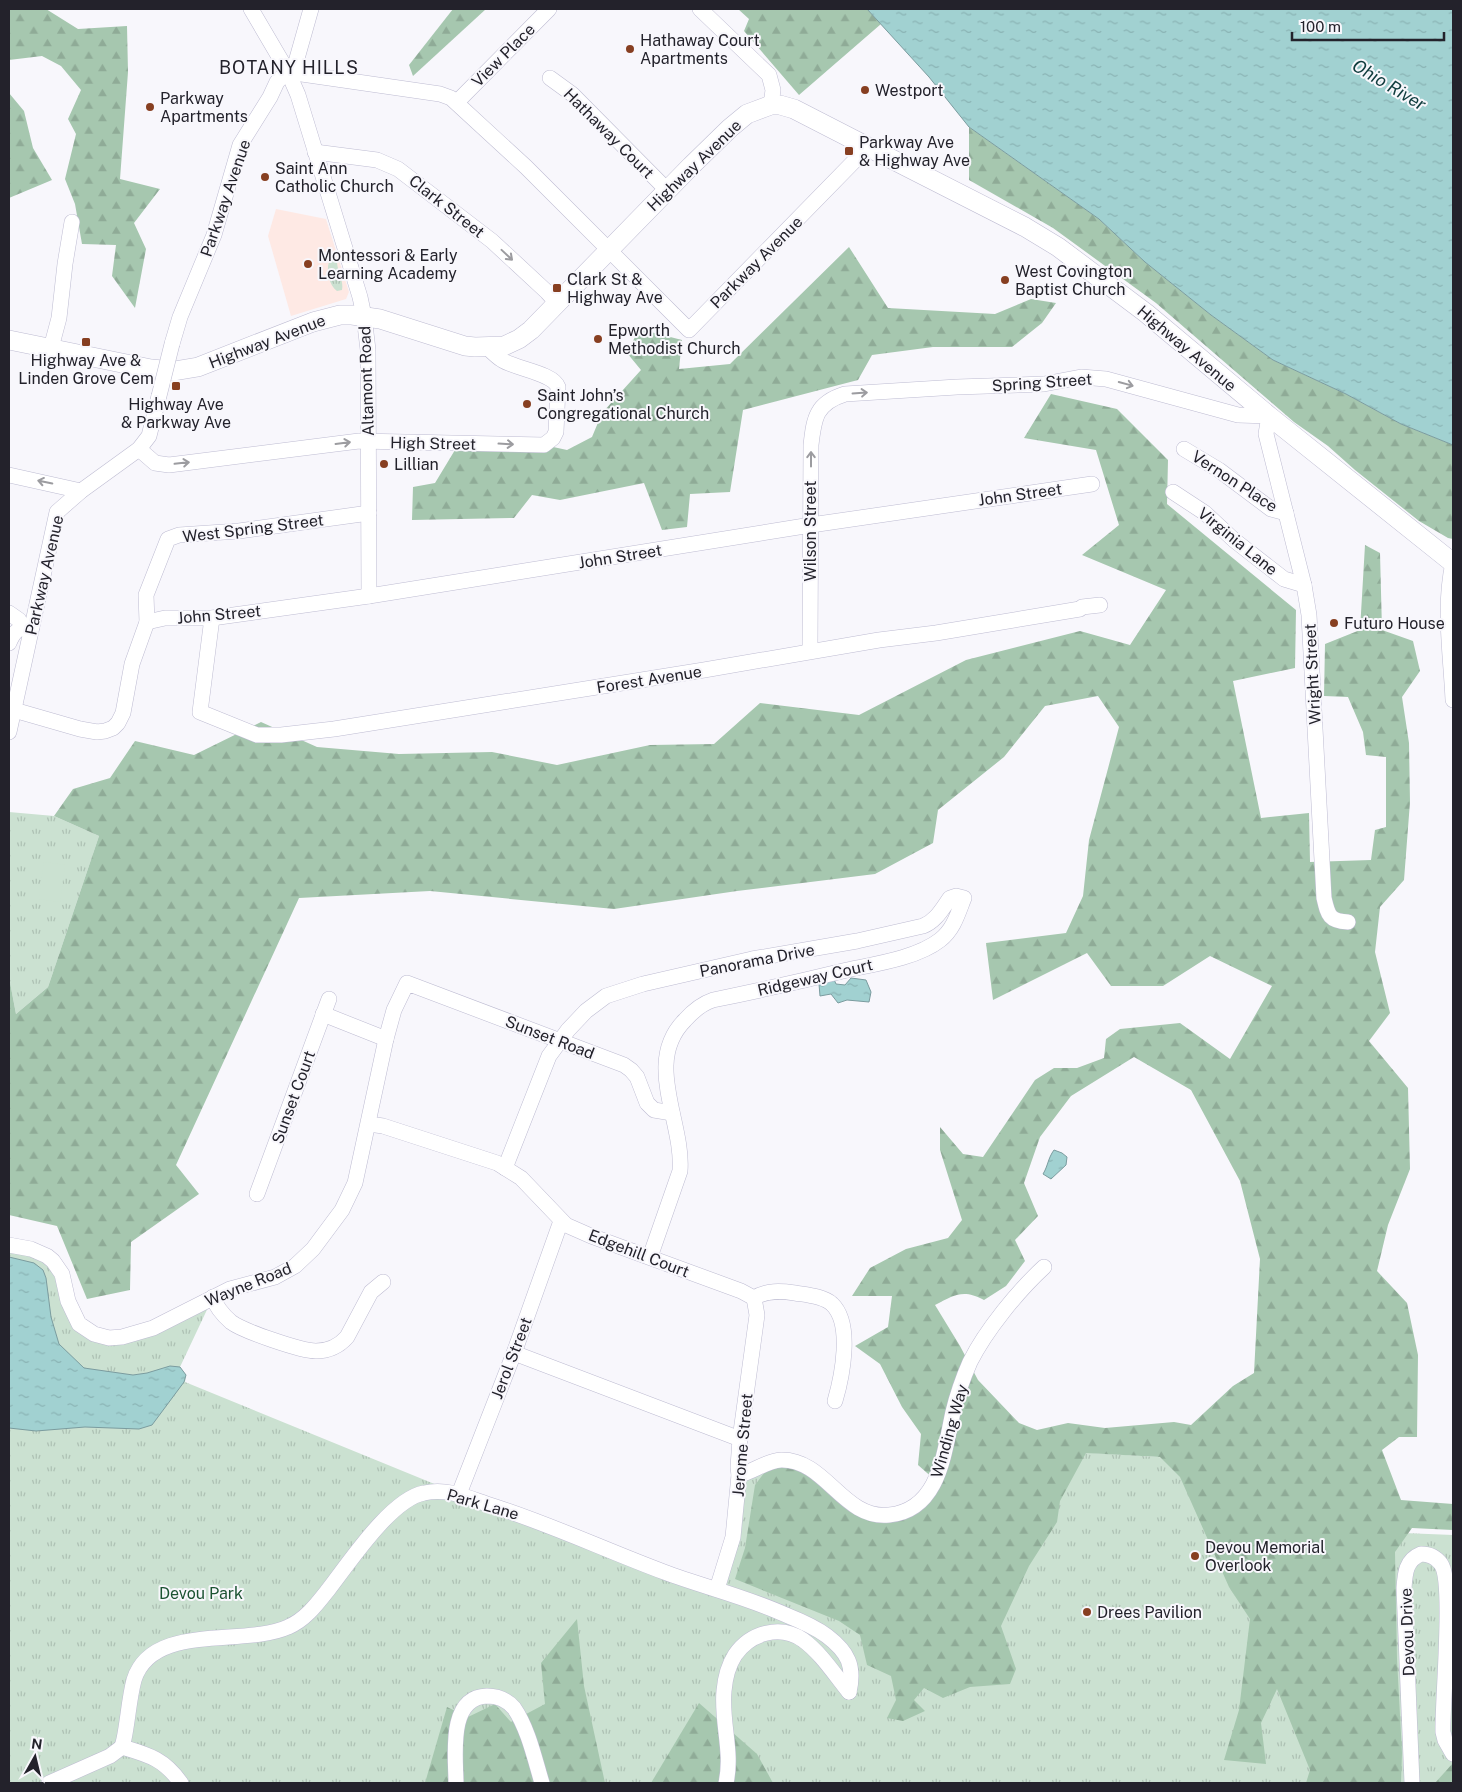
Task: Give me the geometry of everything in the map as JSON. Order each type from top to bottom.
[{"type":"main road","name":"Highway Avenue","points":[[9,340],[151,369],[182,371],[198,367],[327,318],[346,315],[380,319],[465,346],[487,348],[504,346],[519,339],[708,148],[747,114],[772,105],[780,105],[794,109],[1025,228],[1058,247],[1146,314],[1269,416],[1453,563]]},
{"type":"street","name":"Altamont Road","points":[[250,9],[288,72],[298,95],[360,297],[364,316],[368,350],[369,596]]},
{"type":"street","points":[[288,72],[296,62],[311,9]]},
{"type":"street","name":"View Place","points":[[457,102],[549,9]]},
{"type":"street","points":[[700,9],[769,75],[773,90],[772,105]]},
{"type":"street","name":"Parkway Avenue","points":[[9,732],[28,627],[57,512],[81,491],[139,449],[149,436],[180,317],[214,235],[240,145],[270,97],[277,82],[288,72],[440,94],[457,102],[526,167],[689,330],[868,147]]},
{"type":"street","name":"Hathaway Court","points":[[550,78],[572,94],[667,190]]},
{"type":"street","name":"Clark Street","points":[[315,152],[377,160],[398,168],[492,241],[547,292],[556,303]]},
{"type":"street","points":[[51,348],[60,310],[72,222]]},
{"type":"street","name":"High Street","points":[[139,449],[156,463],[169,465],[359,441],[544,445],[553,438],[556,432],[558,387],[556,381],[503,361],[487,348]]},
{"type":"street","name":"Spring Street","points":[[818,413],[822,406],[833,398],[845,394],[1044,384],[1081,377],[1106,379],[1238,415],[1269,416]]},
{"type":"street","name":"Wilson Street","points":[[810,651],[811,445],[814,420],[818,413]]},
{"type":"street","name":"Wright Street","points":[[1269,416],[1266,434],[1304,585],[1311,642],[1324,898],[1327,912],[1331,918],[1348,922]]},
{"type":"street","name":"Vernon Place","points":[[1184,449],[1219,470],[1271,509],[1286,513]]},
{"type":"street","points":[[9,475],[81,491]]},
{"type":"street","name":"John Street","points":[[147,622],[165,618],[212,618],[369,596],[811,525],[1092,484]]},
{"type":"street","name":"Virginia Lane","points":[[1173,492],[1205,513],[1234,540],[1284,579],[1304,585]]},
{"type":"street","name":"West Spring Street","points":[[14,710],[97,732],[113,728],[118,723],[123,713],[132,664],[147,622],[146,595],[168,540],[179,535],[239,531],[369,513]]},
{"type":"street","points":[[1453,563],[1448,623],[1453,700]]},
{"type":"street","name":"Forest Avenue","points":[[212,618],[200,712],[257,735],[281,735],[334,729],[695,672],[810,651],[1080,610],[1082,607],[1100,604]]},
{"type":"street","points":[[9,614],[28,627]]},
{"type":"street","points":[[9,644],[18,629],[28,627]]},
{"type":"street","name":"Ridgeway Court","points":[[672,1112],[665,1063],[669,1044],[680,1024],[695,1009],[713,1000],[899,957],[933,945],[950,929],[964,898],[960,897]]},
{"type":"street","name":"Panorama Drive","points":[[505,1168],[549,1056],[559,1040],[586,1011],[612,994],[643,984],[752,959],[857,941],[923,926],[931,923],[936,918],[950,898],[960,897]]},
{"type":"street","name":"Sunset Road","points":[[407,983],[624,1065],[637,1076],[647,1103],[654,1110],[672,1112]]},
{"type":"street","name":"Wayne Road","points":[[9,1245],[31,1249],[47,1256],[53,1261],[62,1274],[68,1301],[79,1324],[94,1334],[109,1338],[132,1335],[152,1328],[230,1289],[275,1277],[295,1266],[313,1249],[342,1210],[352,1189],[369,1124],[386,1039],[394,1010],[407,983]]},
{"type":"street","name":"Sunset Court","points":[[256,1194],[329,999]]},
{"type":"street","points":[[323,1014],[386,1039]]},
{"type":"street","points":[[650,1257],[680,1171],[681,1159],[672,1112]]},
{"type":"street","name":"Edgehill Court","points":[[369,1124],[383,1126],[486,1159],[521,1178],[543,1199],[561,1221],[591,1236],[741,1291],[754,1298]]},
{"type":"street","name":"Jerol Street","points":[[459,1494],[514,1353],[561,1221]]},
{"type":"street","name":"Winding Way","points":[[739,1475],[751,1472],[767,1463],[783,1460],[806,1466],[819,1474],[855,1506],[869,1513],[888,1515],[916,1506],[926,1496],[936,1481],[960,1388],[971,1361],[1002,1314],[1032,1278],[1044,1267]]},
{"type":"street","points":[[213,1297],[223,1315],[233,1324],[299,1349],[314,1351],[333,1348],[342,1343],[371,1292],[383,1282]]},
{"type":"street","points":[[754,1298],[770,1292],[811,1296],[827,1302],[838,1312],[844,1334],[843,1364],[835,1401]]},
{"type":"street","name":"Jerome Street","points":[[717,1589],[733,1537],[739,1475],[740,1439],[757,1315],[754,1298]]},
{"type":"street","points":[[514,1353],[740,1439]]},
{"type":"street","name":"Park Lane","points":[[122,1747],[134,1680],[140,1668],[148,1659],[171,1645],[192,1640],[264,1635],[289,1627],[318,1602],[392,1511],[425,1492],[448,1491],[548,1525],[664,1573],[717,1589],[781,1612],[809,1624],[829,1638],[848,1658],[852,1677],[849,1692],[812,1649],[794,1635],[771,1632],[751,1639],[734,1656],[726,1680],[724,1694],[729,1758],[726,1783]]},
{"type":"street","name":"Devou Drive","points":[[1412,1783],[1404,1588],[1405,1572],[1410,1562],[1421,1554],[1433,1556],[1442,1564],[1446,1580],[1447,1612],[1443,1732],[1453,1754]]},
{"type":"street","points":[[456,1783],[455,1738],[458,1721],[461,1713],[470,1703],[486,1696],[498,1697],[506,1701],[516,1712],[524,1727],[542,1783]]},
{"type":"street","points":[[49,1783],[110,1756],[122,1747],[149,1755],[166,1765],[181,1783]]},
{"type":"shaded area","name":"Montessori & Early Learning Academy","points":[[276,209],[326,219],[349,292],[346,299],[291,316],[268,236]]},
{"type":"green space","points":[[9,9],[46,9],[78,29],[127,26],[128,72],[120,179],[160,189],[134,223],[146,249],[135,308],[112,276],[116,245],[82,244],[75,204],[65,179],[76,134],[68,119],[81,90],[61,66],[42,56],[9,60]]},
{"type":"green space","points":[[453,9],[486,9],[413,76],[409,65]]},
{"type":"green space","points":[[738,9],[867,9],[881,24],[799,95],[744,31],[749,19]]},
{"type":"green space","points":[[9,93],[24,111],[33,148],[52,180],[9,198]]},
{"type":"green space","points":[[969,127],[1099,219],[1145,262],[1211,315],[1273,360],[1346,394],[1401,424],[1453,445],[1453,539],[1419,521],[1328,446],[1294,422],[1156,303],[1053,228],[969,180]]},
{"type":"green space","points":[[849,247],[888,308],[995,314],[1031,299],[1056,303],[1042,323],[1012,347],[933,347],[872,355],[858,380],[743,410],[730,492],[690,494],[687,527],[662,530],[644,483],[560,500],[532,495],[514,518],[412,520],[413,487],[435,483],[458,445],[544,445],[567,450],[592,437],[602,413],[641,370],[627,353],[639,329],[682,340],[679,369],[730,364]]},
{"type":"green space","points":[[332,260],[337,263],[342,290],[337,291],[330,282],[328,266]]},
{"type":"green space","points":[[1051,394],[1117,409],[1168,460],[1167,504],[1296,610],[1295,668],[1233,681],[1261,818],[1309,813],[1310,862],[1371,860],[1375,830],[1386,827],[1386,757],[1366,755],[1363,732],[1348,697],[1324,696],[1325,644],[1360,630],[1365,545],[1380,553],[1382,630],[1413,641],[1420,671],[1402,697],[1409,743],[1410,802],[1404,880],[1380,907],[1375,952],[1390,1013],[1369,1041],[1408,1088],[1410,1169],[1388,1225],[1377,1271],[1407,1303],[1418,1355],[1417,1437],[1399,1437],[1382,1450],[1401,1500],[1453,1504],[1453,1530],[1412,1528],[1395,1552],[1397,1659],[1402,1753],[1401,1783],[1306,1783],[1310,1770],[1277,1689],[1261,1723],[1266,1764],[1224,1760],[1239,1710],[1250,1619],[1229,1587],[1180,1477],[1160,1457],[1086,1453],[1060,1501],[1057,1522],[1029,1566],[1001,1626],[1016,1669],[1010,1684],[970,1687],[943,1698],[924,1688],[914,1700],[925,1711],[903,1721],[887,1718],[896,1700],[891,1676],[867,1665],[860,1635],[839,1621],[735,1579],[745,1548],[755,1485],[773,1461],[800,1463],[855,1506],[902,1513],[935,1480],[918,1465],[921,1434],[902,1407],[880,1364],[855,1346],[888,1327],[892,1296],[852,1296],[870,1268],[906,1249],[948,1238],[962,1220],[940,1150],[940,1127],[963,1154],[983,1157],[1035,1080],[1054,1068],[1077,1068],[1104,1058],[1106,1039],[1120,1029],[1180,1023],[1230,1059],[1272,986],[1210,956],[1163,986],[1111,986],[1087,953],[993,1000],[986,943],[1066,933],[1083,896],[1089,840],[1119,727],[1098,696],[1045,706],[1004,757],[938,810],[933,843],[875,874],[614,909],[430,891],[299,898],[176,1165],[199,1194],[131,1242],[130,1290],[87,1299],[57,1226],[9,1215],[9,977],[16,1014],[48,987],[99,836],[54,816],[73,789],[110,778],[135,741],[194,755],[261,722],[317,747],[399,754],[492,752],[557,765],[650,745],[714,744],[760,703],[859,715],[966,660],[1080,631],[1130,645],[1166,590],[1082,555],[1119,525],[1096,450],[1024,438]],"holes":[[[1134,1057],[1191,1090],[1240,1181],[1260,1259],[1254,1373],[1233,1386],[1191,1425],[1174,1422],[1105,1428],[1068,1423],[1037,1430],[1019,1423],[978,1380],[935,1305],[948,1298],[965,1294],[984,1300],[1006,1286],[1025,1261],[1015,1240],[1038,1216],[1024,1183],[1040,1137],[1071,1096]]]},
{"type":"green space","points":[[9,812],[54,816],[99,836],[48,987],[16,1014],[9,977]]},
{"type":"green space","points":[[44,862],[65,865],[60,902],[39,899]]},
{"type":"green space","name":"Devou Park","points":[[9,1245],[47,1256],[73,1316],[109,1338],[213,1297],[180,1367],[186,1375],[185,1382],[459,1494],[716,1589],[739,1475],[767,1463],[869,1513],[916,1506],[946,1444],[1369,1470],[1379,1532],[1453,1535],[1453,1783],[9,1783]]},
{"type":"green space","points":[[577,1619],[584,1686],[605,1783],[425,1783],[447,1707],[468,1717],[495,1704],[511,1722],[545,1704],[541,1663]]},
{"type":"green space","points":[[699,1703],[757,1754],[773,1783],[651,1783]]},
{"type":"green space","points":[[1453,1763],[1453,1783],[1435,1783]]},
{"type":"water","name":"Ohio River","points":[[867,9],[1453,9],[1453,445],[1401,424],[1346,394],[1273,360],[1211,315],[1145,262],[1099,219],[969,127],[929,77]]},
{"type":"water","points":[[833,977],[836,984],[845,985],[851,978],[866,980],[871,992],[869,1002],[847,1000],[838,1003],[831,994],[820,996],[819,984]]},
{"type":"water","points":[[1054,1150],[1067,1157],[1066,1165],[1051,1179],[1043,1174]]},
{"type":"water","points":[[9,1257],[34,1263],[43,1270],[46,1278],[51,1317],[59,1344],[84,1368],[133,1375],[170,1366],[180,1367],[186,1375],[184,1382],[152,1425],[139,1429],[85,1427],[36,1431],[9,1428]]},
{"type":"place","name":"Hathaway Court Apartments","points":[[630,49]]},
{"type":"place","name":"Westport","points":[[865,90]]},
{"type":"place","name":"Parkway Apartments","points":[[150,107]]},
{"type":"place","name":"Parkway Ave & Highway Ave","points":[[849,151]]},
{"type":"place","name":"Saint Ann Catholic Church","points":[[265,177]]},
{"type":"place","name":"Montessori & Early Learning Academy","points":[[308,264]]},
{"type":"place","name":"West Covington Baptist Church","points":[[1005,280]]},
{"type":"place","name":"Clark St & Highway Ave","points":[[557,288]]},
{"type":"place","name":"Epworth Methodist Church","points":[[598,339]]},
{"type":"place","name":"Highway Ave & Linden Grove Cem","points":[[86,342]]},
{"type":"place","name":"Highway Ave & Parkway Ave","points":[[176,386]]},
{"type":"place","name":"Saint John’s Congregational Church","points":[[527,404]]},
{"type":"place","name":"Lillian","points":[[384,464]]},
{"type":"place","name":"Futuro House","points":[[1334,623]]},
{"type":"place","name":"Devou Memorial Overlook","points":[[1195,1556]]},
{"type":"place","name":"Drees Pavilion","points":[[1087,1612]]},
{"type":"district","name":"BOTANY HILLS","points":[[289,68]]}]
